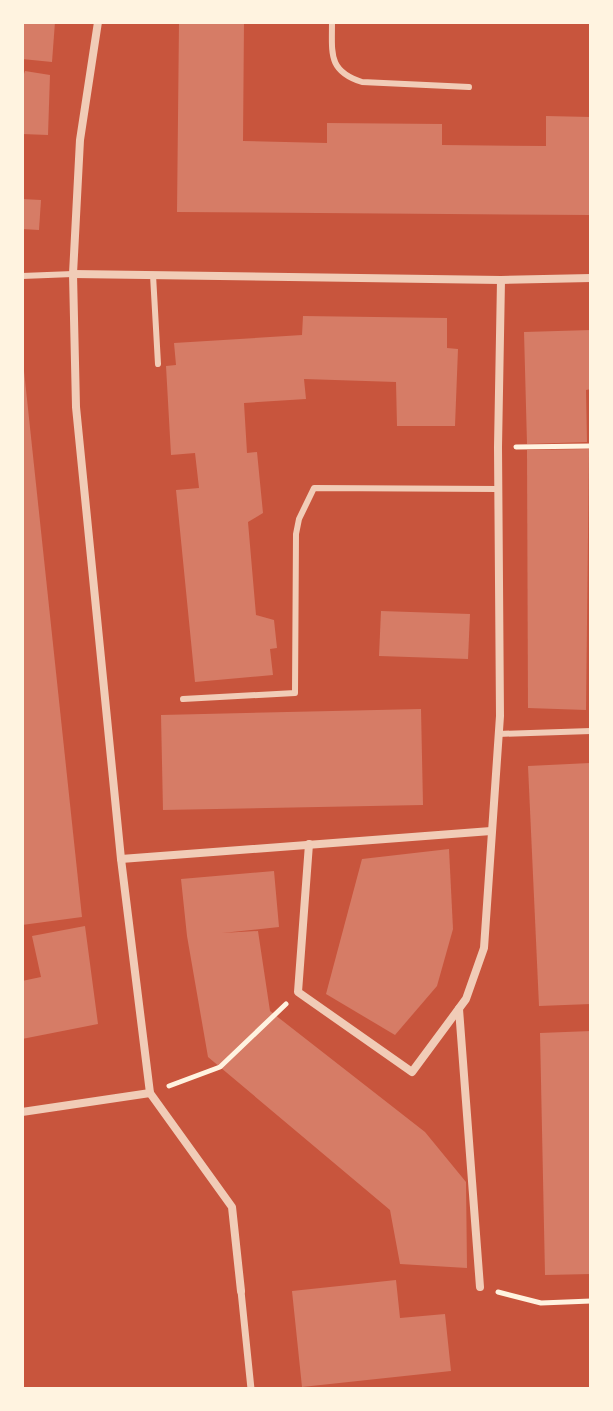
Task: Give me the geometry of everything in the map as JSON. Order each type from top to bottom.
[{"type":"street","points":[[98,22],[80,140],[73,274],[76,407],[121,859],[150,1093],[232,1207],[251,1389]]},
{"type":"street","points":[[73,274],[501,280],[591,278]]},
{"type":"street","points":[[309,844],[298,992],[412,1072],[466,999],[484,948],[498,734],[501,280]]},
{"type":"street","points":[[121,859],[491,831]]},
{"type":"street","points":[[459,1009],[480,1287]]},
{"type":"street","points":[[22,1112],[150,1093]]},
{"type":"lane","points":[[332,22],[335,66],[347,77],[362,82],[469,87]]},
{"type":"lane","points":[[22,276],[73,274]]},
{"type":"lane","points":[[153,275],[158,364]]},
{"type":"lane","points":[[183,699],[295,693],[296,534],[299,519],[314,488],[498,489]]},
{"type":"lane","points":[[498,734],[591,731]]},
{"type":"path","points":[[498,447],[591,446]]},
{"type":"path","points":[[150,1093],[220,1067],[298,992]]},
{"type":"path","points":[[480,1287],[541,1303],[591,1301]]},
{"type":"building","points":[[22,22],[55,22],[52,62],[22,59]]},
{"type":"building","points":[[179,22],[244,22],[243,141],[327,143],[327,123],[442,124],[442,145],[546,146],[546,116],[591,117],[591,215],[177,212]]},
{"type":"building","points":[[25,71],[50,75],[48,135],[22,134],[22,80]]},
{"type":"building","points":[[22,199],[41,200],[39,230],[22,229]]},
{"type":"building","points":[[303,316],[447,318],[447,348],[458,349],[455,426],[397,426],[396,382],[304,379],[306,399],[244,403],[247,453],[257,452],[263,513],[248,522],[256,615],[274,620],[277,648],[270,649],[273,675],[195,682],[176,490],[199,488],[195,453],[171,455],[166,366],[176,365],[174,343],[302,335]]},
{"type":"building","points":[[591,330],[591,389],[586,390],[587,442],[527,444],[524,332]]},
{"type":"building","points":[[22,371],[82,917],[22,925]]},
{"type":"building","points":[[589,449],[586,710],[528,708],[527,450]]},
{"type":"building","points":[[381,611],[470,614],[468,659],[379,656]]},
{"type":"building","points":[[421,709],[423,805],[163,810],[161,715]]},
{"type":"building","points":[[590,763],[591,1004],[539,1006],[528,766]]},
{"type":"building","points":[[449,849],[453,929],[437,986],[395,1035],[326,994],[362,859]]},
{"type":"building","points":[[274,871],[279,927],[222,933],[258,931],[270,1011],[425,1132],[466,1182],[467,1268],[400,1264],[390,1210],[208,1057],[187,936],[181,879]]},
{"type":"building","points":[[85,926],[98,1024],[22,1039],[22,981],[41,977],[32,936]]},
{"type":"building","points":[[591,1031],[591,1274],[545,1275],[540,1033]]},
{"type":"building","points":[[396,1280],[400,1318],[445,1314],[451,1371],[302,1387],[292,1291]]}]
